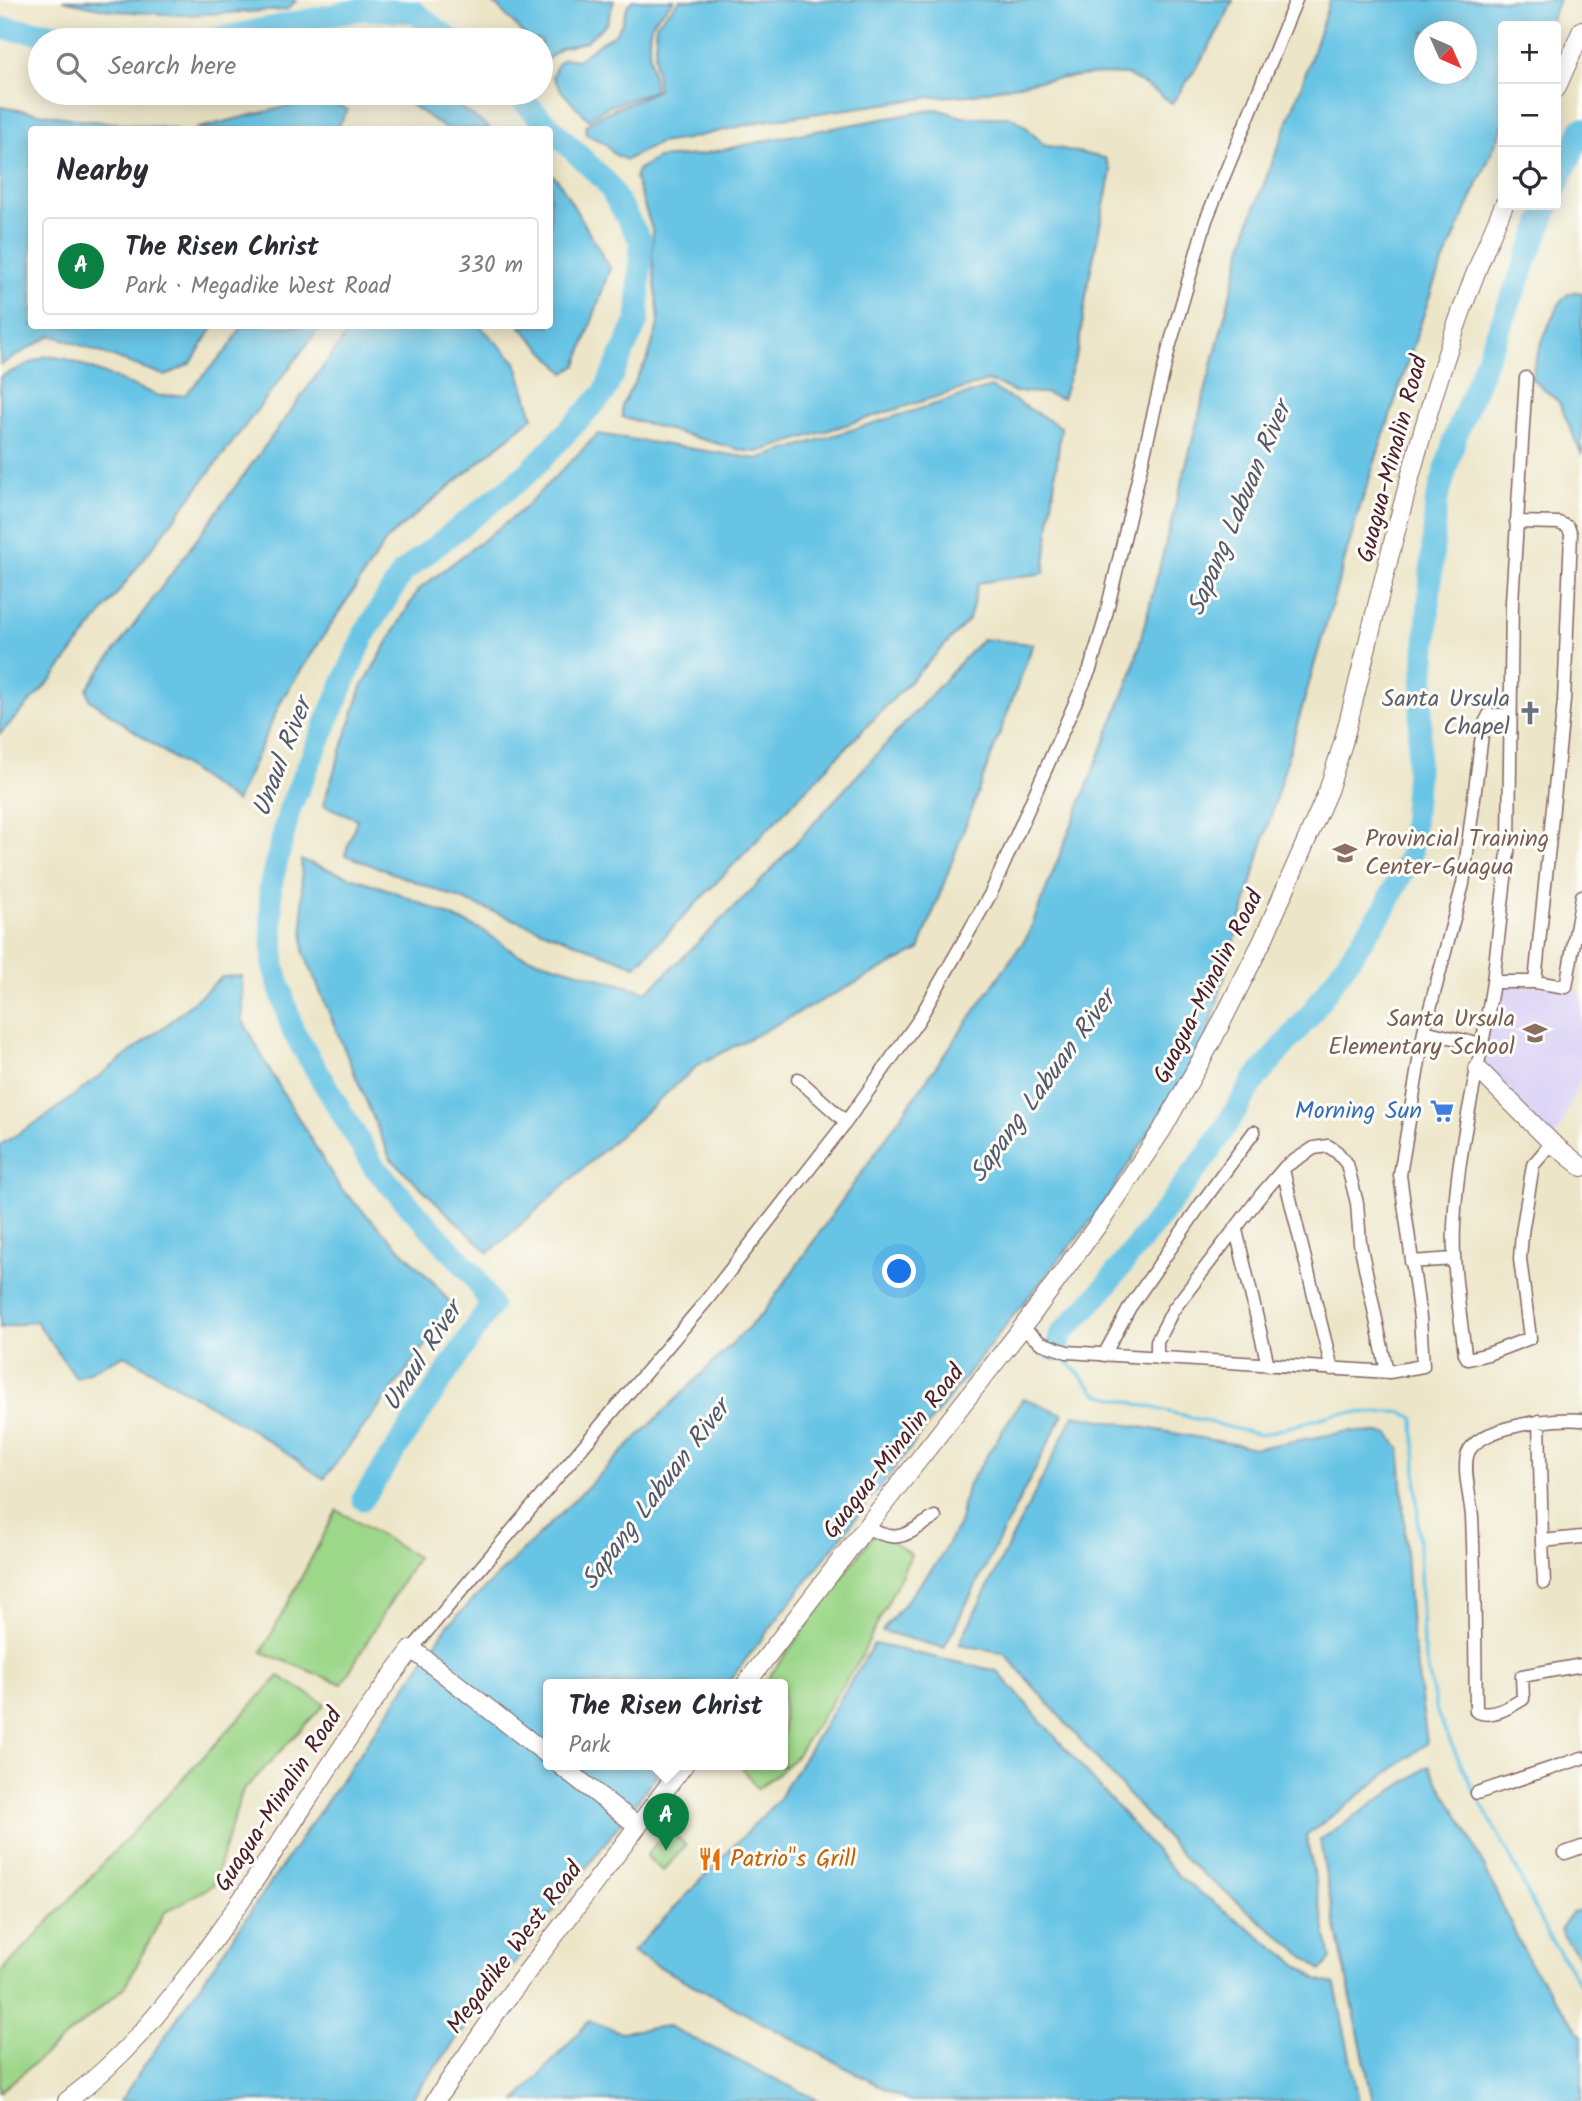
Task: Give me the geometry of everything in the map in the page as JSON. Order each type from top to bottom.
[{"type":"main road","points":[[1558,84],[1582,30]]},
{"type":"main road","name":"Guagua-Minalin Road","points":[[751,1679],[1022,1328],[1105,1215],[1162,1130],[1214,1037],[1263,940],[1328,791],[1343,743],[1433,396],[1454,331],[1502,210]]},
{"type":"main road","points":[[1478,1069],[1552,1143],[1582,1167]]},
{"type":"main road","points":[[417,1653],[543,1751]]},
{"type":"main road","name":"Guagua-Minalin Road","points":[[67,2101],[125,2052],[189,1973],[235,1911],[371,1705],[417,1653]]},
{"type":"main road","points":[[567,1770],[634,1822],[680,1770]]},
{"type":"main road","name":"Megadike West Road","points":[[435,2101],[634,1822]]},
{"type":"street","points":[[417,1653],[706,1301],[846,1122],[918,1021],[991,892],[1090,669],[1104,623],[1169,348],[1206,220],[1296,0]]},
{"type":"street","points":[[1526,378],[1516,522],[1509,844],[1493,982],[1463,1141],[1454,1224],[1454,1259],[1465,1354],[1468,1359],[1530,1338],[1520,1259],[1522,1233],[1533,1165],[1552,1143]]},
{"type":"street","points":[[1516,522],[1559,523],[1568,527],[1571,534],[1563,712],[1535,982]]},
{"type":"street","points":[[1022,1328],[1041,1343],[1068,1352],[1387,1372],[1423,1366],[1425,1363],[1399,1175],[1424,1031],[1464,884],[1483,727],[1489,715],[1510,715]]},
{"type":"street","points":[[1493,982],[1535,982],[1566,987],[1582,896]]},
{"type":"street","points":[[1424,1031],[1482,1045]]},
{"type":"street","points":[[798,1079],[846,1122]]},
{"type":"street","points":[[1104,1355],[1130,1307],[1254,1132]]},
{"type":"street","points":[[1157,1358],[1157,1340],[1173,1310],[1237,1230],[1261,1195],[1283,1170],[1314,1148],[1328,1146],[1347,1164],[1357,1203],[1360,1243],[1387,1372]]},
{"type":"street","points":[[1283,1170],[1332,1369]]},
{"type":"street","points":[[1237,1230],[1268,1365]]},
{"type":"street","points":[[1411,1262],[1454,1259]]},
{"type":"street","points":[[1582,1420],[1539,1421],[1481,1437],[1468,1452],[1466,1465],[1473,1541],[1476,1711],[1482,1714],[1495,1713],[1523,1699],[1522,1676],[1582,1665]]},
{"type":"street","points":[[1539,1421],[1544,1583]]},
{"type":"street","points":[[866,1527],[884,1537],[900,1537],[935,1517]]},
{"type":"street","points":[[1542,1541],[1582,1537]]},
{"type":"street","points":[[1477,1793],[1582,1758]]},
{"type":"street","points":[[1565,1853],[1582,1847]]},
{"type":"shaded area","name":"Santa Ursula Elementary School","points":[[1495,986],[1539,986],[1582,991],[1582,1075],[1561,1127],[1549,1145],[1479,1074]]},
{"type":"green space","points":[[337,1510],[417,1557],[342,1684],[262,1652]]},
{"type":"green space","points":[[877,1530],[911,1555],[860,1659],[794,1759],[788,1764],[788,1679],[767,1679]]},
{"type":"green space","points":[[279,1676],[325,1704],[242,1792],[213,1885],[164,1913],[125,1987],[0,2092],[0,1974]]},
{"type":"green space","points":[[744,1770],[781,1770],[758,1789]]},
{"type":"green space","points":[[667,1829],[686,1845],[663,1871],[646,1856]]},
{"type":"water","points":[[63,0],[297,0],[286,10],[184,15],[114,11]]},
{"type":"water","points":[[487,0],[614,0],[607,23],[585,42],[561,48],[553,54],[553,28],[518,28],[497,6]]},
{"type":"water","points":[[633,0],[674,0],[651,26],[649,49],[655,90],[612,105],[589,120],[563,93],[553,74],[561,60],[578,60],[615,34],[622,23],[627,6]]},
{"type":"water","points":[[680,0],[1233,0],[1213,41],[1172,103],[1127,75],[1098,74],[1030,82],[970,95],[932,97],[763,121],[659,143],[626,160],[614,154],[606,144],[586,134],[586,126],[603,114],[658,90],[655,64],[656,24]]},
{"type":"water","name":"Sapang Labuan River","points":[[1330,0],[1559,0],[1550,21],[1498,21],[1498,138],[1434,283],[1359,510],[1205,1044],[1099,1211],[1012,1317],[731,1679],[543,1679],[543,1770],[660,1770],[410,2101],[120,2101],[449,1624],[764,1312],[1028,935],[1132,673],[1249,223],[1300,90]]},
{"type":"water","points":[[293,105],[338,105],[348,110],[338,126],[207,126]]},
{"type":"water","points":[[411,105],[458,105],[487,126],[442,126]]},
{"type":"water","points":[[0,107],[82,120],[145,126],[28,126],[28,329],[212,329],[191,363],[166,376],[52,335],[0,365]]},
{"type":"water","points":[[937,109],[962,117],[1011,117],[1025,126],[1044,145],[1105,158],[1111,171],[1088,284],[1078,350],[1062,399],[1045,393],[1014,392],[987,381],[758,452],[744,451],[622,417],[622,405],[648,358],[659,321],[652,254],[653,232],[635,178],[638,170],[657,158],[698,155]]},
{"type":"water","points":[[553,176],[610,268],[577,365],[565,373],[523,329],[553,329]]},
{"type":"water","points":[[1575,292],[1582,293],[1582,455],[1559,402],[1532,379],[1540,349],[1555,312],[1565,297]]},
{"type":"water","points":[[240,329],[319,329],[52,679],[0,734],[0,377],[46,356],[67,359],[159,396],[185,395],[228,349]]},
{"type":"water","points":[[351,329],[483,329],[516,362],[533,417],[388,538],[282,699],[236,802],[90,700],[87,689]]},
{"type":"water","points":[[991,387],[1061,427],[1044,573],[978,583],[969,620],[636,966],[345,855],[357,819],[323,805],[362,687],[418,590],[521,511],[598,434],[757,459]]},
{"type":"water","points":[[982,639],[1033,644],[919,950],[698,1065],[489,1253],[390,1158],[304,953],[301,860],[395,892],[482,930],[517,954],[647,992],[759,883]]},
{"type":"water","points":[[242,976],[243,1021],[340,1188],[435,1284],[454,1308],[324,1479],[255,1432],[125,1355],[76,1378],[36,1321],[0,1328],[0,1145],[50,1114],[170,1022],[222,977]]},
{"type":"water","points":[[1023,1398],[1063,1414],[944,1648],[882,1631],[937,1563],[959,1524],[967,1487]]},
{"type":"water","points":[[1074,1415],[1256,1448],[1350,1431],[1389,1434],[1400,1449],[1410,1617],[1427,1743],[1306,1836],[1331,1959],[1321,1970],[1187,1861],[1004,1653],[959,1644]]},
{"type":"water","points":[[874,1644],[997,1671],[1178,1876],[1317,1979],[1335,1985],[1359,2101],[907,2101],[632,1952],[778,1800]]},
{"type":"water","points":[[1429,1766],[1467,1831],[1529,1962],[1582,2036],[1582,2101],[1373,2101],[1320,1840]]},
{"type":"water","points":[[1582,1910],[1582,1961],[1560,1931],[1572,1912]]},
{"type":"water","points":[[589,2021],[621,2032],[668,2026],[820,2101],[516,2101]]},
{"type":"waterway","name":"Unaul River","points":[[270,28],[363,9],[414,12],[435,28]]},
{"type":"waterway","name":"Unaul River","points":[[0,28],[28,31]]},
{"type":"waterway","name":"Unaul River","points":[[527,105],[549,126]]},
{"type":"waterway","points":[[1561,177],[1582,129]]},
{"type":"waterway","name":"Unaul River","points":[[363,1499],[491,1305],[474,1276],[374,1167],[293,1031],[274,968],[270,888],[290,808],[365,633],[403,572],[527,474],[604,393],[638,319],[641,241],[607,183],[553,130]]},
{"type":"waterway","points":[[1056,1350],[1061,1334],[1101,1292],[1209,1153],[1254,1081],[1310,1015],[1386,906],[1411,854],[1436,503],[1456,435],[1547,210]]},
{"type":"waterway","points":[[1060,1354],[1098,1394],[1260,1435],[1339,1413],[1402,1412],[1414,1418],[1423,1646],[1438,1716],[1546,1932],[1582,1987]]},
{"type":"place","name":"Santa Ursula Chapel","points":[[1530,713]]},
{"type":"place","name":"Provincial Training Center-Guagua","points":[[1345,853]]},
{"type":"place","name":"Santa Ursula Elementary School","points":[[1535,1033]]},
{"type":"place","name":"Morning Sun","points":[[1442,1111]]},
{"type":"place","name":"The Risen Christ","points":[[666,1851]]},
{"type":"place","name":"Patrio\"s Grill","points":[[710,1859]]}]
